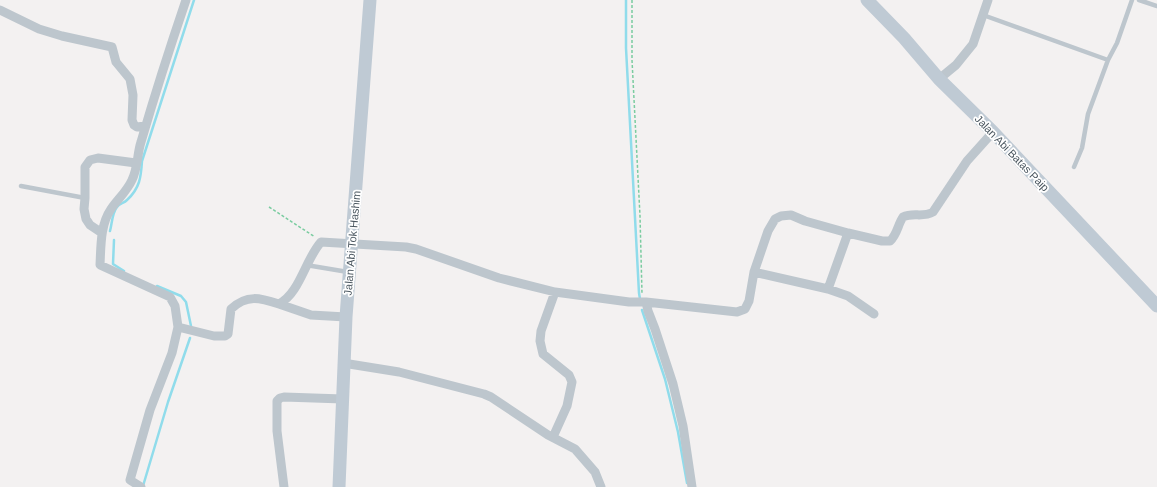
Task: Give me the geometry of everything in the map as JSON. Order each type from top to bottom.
[{"type":"main road","name":"Jalan Abi Tok Hashim","points":[[339,487],[343,363],[366,35],[370,0]]},
{"type":"main road","name":"Jalan Abi Batas Paip","points":[[867,0],[904,38],[939,79],[993,132],[1157,306]]},
{"type":"street","points":[[138,485],[130,480],[150,410],[172,353],[178,327],[175,306],[170,297],[100,265],[102,234],[103,226],[110,210],[124,194],[133,179],[140,144],[186,0]]},
{"type":"street","points":[[939,79],[956,65],[973,44],[988,0]]},
{"type":"street","points":[[0,10],[39,29],[62,36],[112,47],[116,62],[130,79],[133,95],[132,120],[134,125],[136,127],[146,126]]},
{"type":"street","points":[[279,304],[286,300],[294,292],[306,266],[321,242],[406,247],[416,249],[499,278],[555,292],[629,302],[646,302],[737,312],[745,309],[749,301],[754,272],[768,231],[775,219],[781,216],[791,215],[805,221],[848,233],[890,241],[895,238],[903,217],[933,212],[967,161],[993,132]]},
{"type":"street","points":[[102,234],[90,225],[86,219],[84,209],[85,167],[90,160],[98,158],[136,163]]},
{"type":"street","points":[[828,289],[848,233]]},
{"type":"street","points":[[754,272],[828,289],[848,296],[874,314]]},
{"type":"street","points":[[553,437],[567,406],[572,382],[569,375],[543,354],[540,341],[541,332],[555,292]]},
{"type":"street","points":[[178,327],[214,336],[225,336],[228,334],[231,309],[243,299],[253,298],[267,300],[311,315],[346,317]]},
{"type":"street","points":[[646,302],[673,384],[683,426],[692,487]]},
{"type":"street","points":[[343,363],[399,372],[484,394],[575,449],[595,472],[601,487]]},
{"type":"street","points":[[284,487],[277,431],[277,401],[280,398],[289,397],[343,399]]},
{"type":"lane","points":[[1074,167],[1082,148],[1088,114],[1108,60],[1117,43],[1132,0]]},
{"type":"lane","points":[[1139,0],[1157,6]]},
{"type":"lane","points":[[983,15],[1108,60]]},
{"type":"lane","points":[[21,186],[85,198]]},
{"type":"lane","points":[[306,266],[349,272]]},
{"type":"path","points":[[632,0],[632,60],[640,216],[642,294],[646,302]]},
{"type":"path","points":[[269,207],[321,242]]},
{"type":"waterway","points":[[110,231],[115,209],[131,196],[139,182],[142,161],[194,0]]},
{"type":"waterway","points":[[626,0],[626,48],[640,299]]},
{"type":"waterway","points":[[114,240],[113,264],[124,271]]},
{"type":"waterway","points":[[157,286],[181,296],[186,302],[191,326]]},
{"type":"waterway","points":[[642,310],[665,379],[678,432],[687,483]]},
{"type":"waterway","points":[[143,486],[168,402],[190,338]]}]
